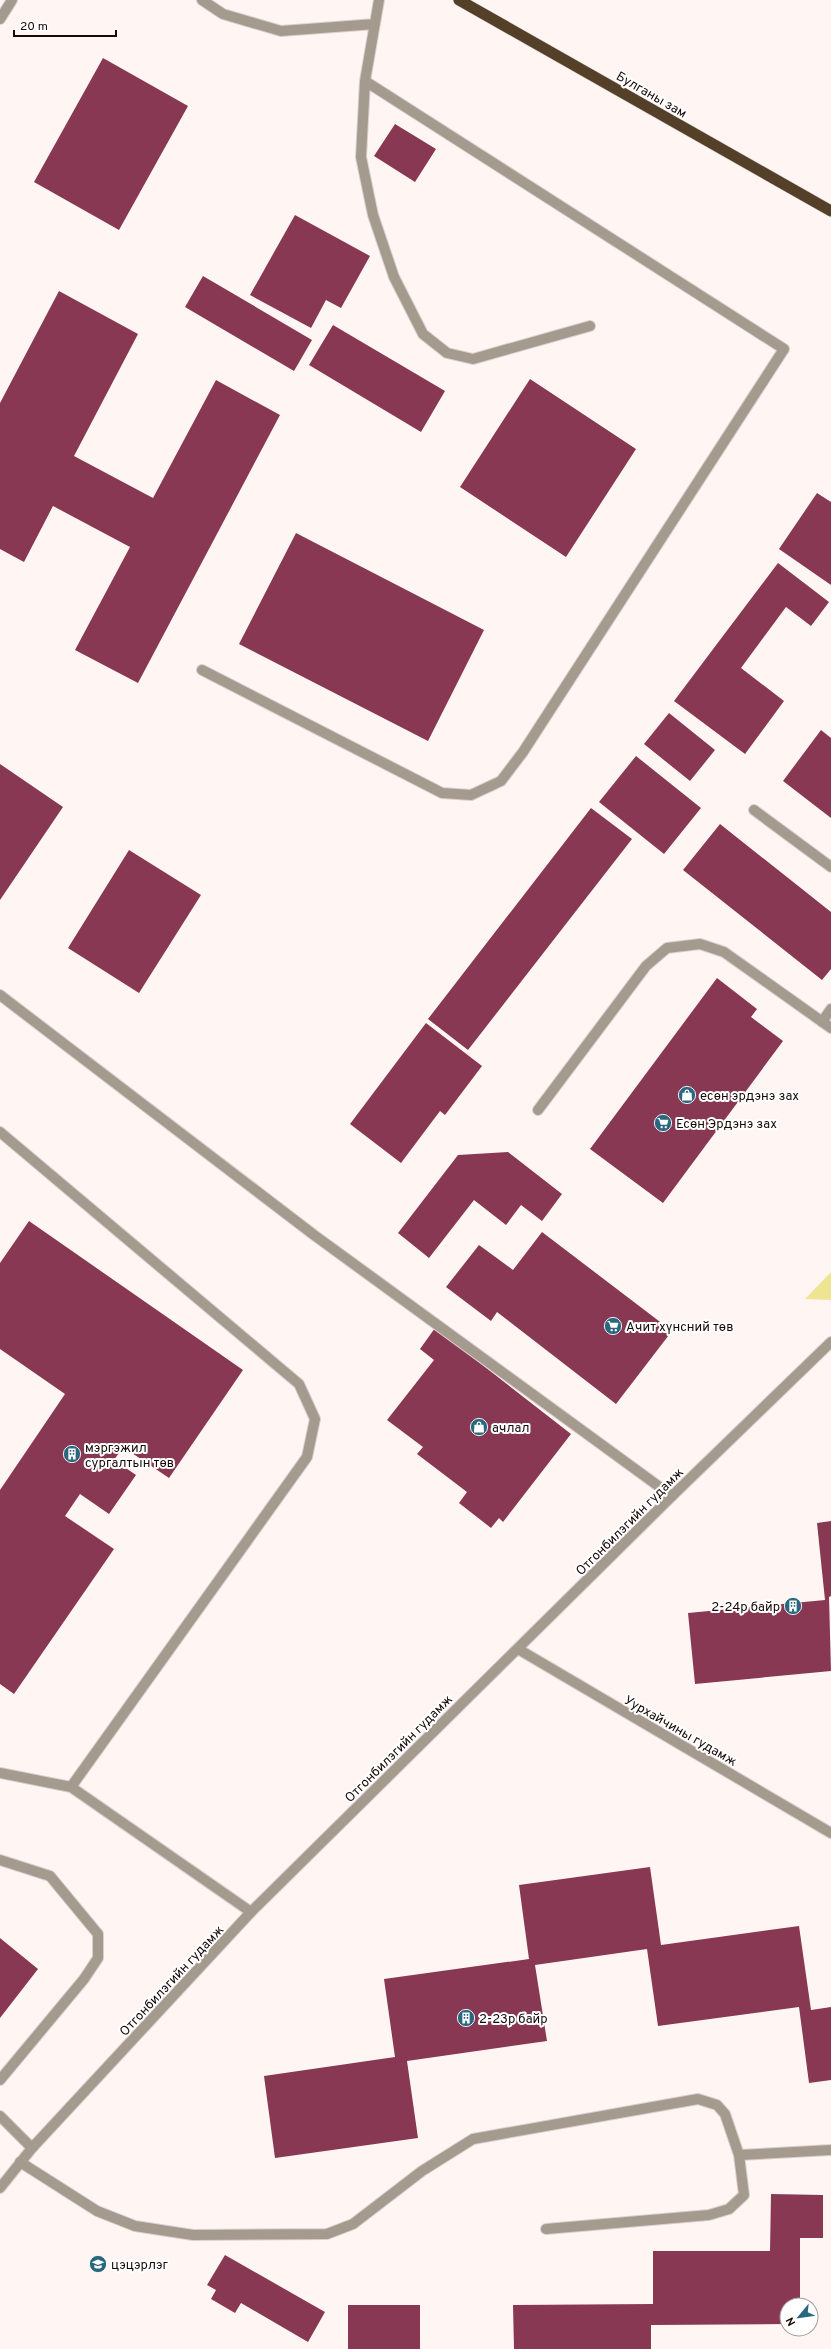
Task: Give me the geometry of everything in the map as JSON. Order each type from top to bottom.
[{"type":"highway","name":"Булганы зам","points":[[464,1],[831,211]]},
{"type":"street","points":[[0,19],[12,0]]},
{"type":"street","points":[[202,0],[223,14],[282,31],[375,24]]},
{"type":"street","points":[[379,0],[365,82],[361,157],[373,215],[394,278],[423,334],[447,353],[473,359],[590,326]]},
{"type":"street","points":[[202,670],[442,793],[471,795],[501,781],[523,752],[784,349],[365,82]]},
{"type":"street","points":[[754,810],[831,867]]},
{"type":"street","points":[[538,1110],[646,966],[667,948],[700,944],[724,952],[831,1028]]},
{"type":"street","points":[[0,995],[314,1235],[672,1496]]},
{"type":"street","points":[[822,1022],[831,1009]]},
{"type":"street","points":[[0,1132],[299,1384],[315,1419],[307,1457],[71,1787]]},
{"type":"street","name":"Отгонбилэгийн гудамж","points":[[0,2188],[32,2148],[250,1912],[672,1496],[831,1342]]},
{"type":"street","name":"Уурхайчины гудамж","points":[[518,1649],[831,1833]]},
{"type":"street","points":[[0,1773],[71,1787],[250,1912]]},
{"type":"street","points":[[0,1860],[50,1876],[98,1934],[98,1958],[84,1979],[0,2080]]},
{"type":"street","points":[[20,2162],[97,2211],[135,2226],[193,2235],[327,2234],[353,2224],[422,2171],[473,2139],[698,2099],[717,2105],[725,2114],[739,2155],[744,2195],[729,2210],[709,2215],[546,2229]]},
{"type":"street","points":[[0,2116],[32,2148]]},
{"type":"street","points":[[739,2155],[831,2150]]},
{"type":"shaded area","points":[[831,1272],[831,1300],[805,1299]]},
{"type":"building","points":[[103,58],[188,106],[119,230],[34,182]]},
{"type":"building","points":[[395,124],[436,149],[415,182],[374,156]]},
{"type":"building","points":[[295,215],[370,256],[341,308],[326,300],[311,328],[250,295]]},
{"type":"building","points":[[203,276],[312,340],[294,371],[185,307]]},
{"type":"building","points":[[59,291],[138,334],[74,456],[153,498],[216,380],[280,415],[138,683],[75,650],[130,547],[53,506],[24,562],[0,549],[0,403]]},
{"type":"building","points":[[333,325],[445,391],[421,432],[309,365]]},
{"type":"building","points":[[530,379],[636,449],[566,557],[460,487]]},
{"type":"building","points":[[817,493],[831,502],[831,585],[779,549]]},
{"type":"building","points":[[296,533],[484,630],[428,741],[239,644]]},
{"type":"building","points":[[778,563],[829,602],[811,626],[786,607],[741,668],[784,701],[745,754],[674,701]]},
{"type":"building","points":[[669,713],[715,750],[690,781],[644,744]]},
{"type":"building","points":[[821,730],[831,738],[831,818],[783,781]]},
{"type":"building","points":[[636,756],[701,808],[664,854],[599,802]]},
{"type":"building","points":[[0,764],[63,807],[0,900]]},
{"type":"building","points":[[591,808],[632,839],[468,1050],[428,1019]]},
{"type":"building","points":[[720,824],[831,912],[831,969],[822,980],[683,870]]},
{"type":"building","points":[[129,850],[201,895],[139,993],[68,948]]},
{"type":"building","name":"есөн эрдэнэ зах","points":[[717,978],[757,1009],[751,1017],[783,1041],[663,1203],[590,1149]]},
{"type":"building","points":[[426,1023],[482,1066],[445,1115],[440,1111],[401,1163],[350,1124]]},
{"type":"building","points":[[508,1152],[562,1194],[542,1221],[521,1205],[506,1225],[474,1200],[429,1258],[398,1233],[458,1155]]},
{"type":"building","name":"мэргэжил сургалтын төв","points":[[29,1221],[243,1370],[169,1478],[123,1447],[114,1460],[136,1475],[109,1514],[80,1494],[65,1516],[114,1549],[14,1694],[0,1684],[0,1490],[65,1394],[0,1349],[0,1263]]},
{"type":"building","name":"Ачит хүнсний төв","points":[[542,1232],[672,1331],[616,1404],[497,1312],[491,1321],[446,1287],[479,1245],[513,1270]]},
{"type":"building","name":"ачлал","points":[[435,1328],[571,1434],[503,1522],[499,1518],[491,1528],[459,1503],[467,1492],[417,1454],[423,1447],[387,1420],[434,1360],[420,1349]]},
{"type":"building","name":"2-24р байр","points":[[831,1521],[831,1596],[829,1597],[831,1671],[695,1684],[688,1613],[825,1600],[817,1523]]},
{"type":"building","name":"2-23р байр","points":[[650,1867],[661,1945],[799,1926],[811,2010],[831,2007],[831,2080],[809,2083],[799,2007],[658,2026],[647,1949],[535,1965],[547,2041],[407,2061],[418,2138],[275,2158],[264,2076],[395,2057],[384,1979],[529,1959],[519,1885]]},
{"type":"building","points":[[0,1938],[38,1969],[0,2018]]},
{"type":"building","points":[[771,2194],[823,2195],[823,2238],[800,2238],[800,2297],[779,2297],[779,2324],[651,2325],[651,2349],[514,2349],[513,2305],[653,2304],[653,2251],[770,2251]]},
{"type":"building","points":[[225,2255],[325,2312],[308,2342],[241,2303],[235,2313],[211,2299],[216,2290],[207,2285]]},
{"type":"building","points":[[348,2305],[420,2305],[420,2349],[348,2349]]},
{"type":"place","name":"есөн эрдэнэ зах","points":[[687,1095]]},
{"type":"place","name":"Есөн Эрдэнэ зах","points":[[663,1123]]},
{"type":"place","name":"Ачит хүнсний төв","points":[[613,1326]]},
{"type":"place","name":"ачлал","points":[[479,1427]]},
{"type":"place","name":"мэргэжил сургалтын төв","points":[[72,1454]]},
{"type":"place","name":"2-24р байр","points":[[793,1606]]},
{"type":"place","name":"2-23р байр","points":[[466,2018]]},
{"type":"place","name":"цэцэрлэг","points":[[98,2264]]}]
